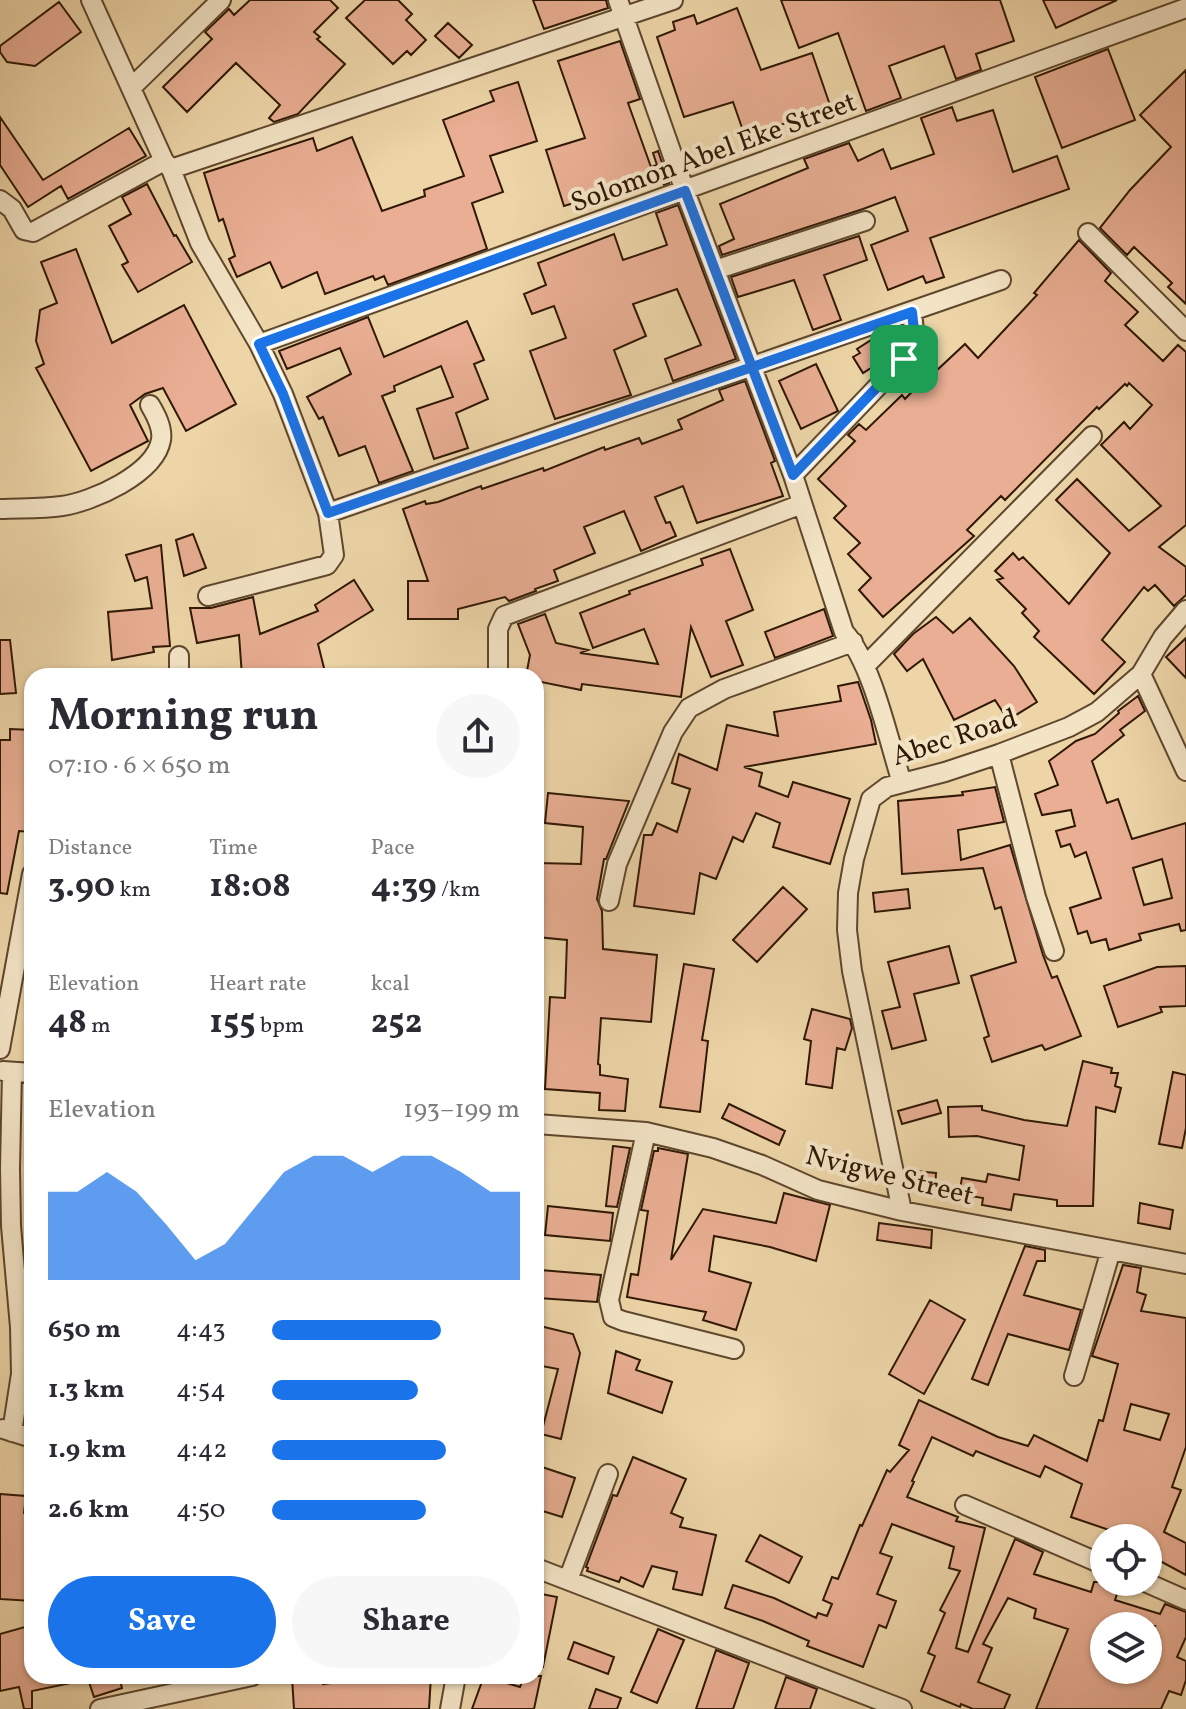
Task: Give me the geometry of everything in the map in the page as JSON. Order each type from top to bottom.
[{"type":"street","points":[[91,0],[200,243],[259,344],[283,394],[328,513],[334,555],[331,563],[323,568],[208,596]]},
{"type":"street","points":[[132,87],[221,0]]},
{"type":"street","points":[[0,200],[12,209],[24,230],[33,232],[167,165],[622,9],[673,0]]},
{"type":"street","name":"Solomon Abel Eke Street","points":[[259,344],[1186,8]]},
{"type":"street","points":[[622,9],[685,191],[793,475],[844,632],[853,642],[865,666],[902,783]]},
{"type":"street","points":[[715,270],[865,221]]},
{"type":"street","points":[[1088,233],[1186,331]]},
{"type":"street","points":[[328,513],[1001,280]]},
{"type":"street","points":[[793,475],[904,359],[915,340],[912,312]]},
{"type":"street","points":[[0,509],[63,506],[84,501],[124,482],[155,456],[161,442],[161,433],[150,405]]},
{"type":"street","points":[[865,666],[1092,436]]},
{"type":"street","points":[[498,668],[498,629],[504,616],[802,504]]},
{"type":"street","name":"Abec Road","points":[[902,1211],[852,971],[847,930],[848,893],[866,812],[877,793],[999,754],[1069,727],[1097,712],[1141,674],[1163,637],[1186,610]]},
{"type":"street","points":[[609,901],[617,864],[673,732],[689,708],[724,689],[853,642]]},
{"type":"street","points":[[179,656],[179,668]]},
{"type":"street","points":[[1141,674],[1186,771]]},
{"type":"street","points":[[999,754],[1036,897],[1054,951]]},
{"type":"street","points":[[0,1049],[24,918]]},
{"type":"street","points":[[6,1072],[21,1374],[6,1430]]},
{"type":"street","name":"Nvigwe Street","points":[[544,1125],[646,1132],[713,1148],[762,1165],[818,1190],[902,1211],[1186,1264]]},
{"type":"street","points":[[646,1132],[609,1309],[613,1317],[623,1321],[734,1349]]},
{"type":"street","points":[[1074,1376],[1111,1250]]},
{"type":"street","points":[[568,1580],[608,1474]]},
{"type":"street","points":[[965,1505],[1090,1559]]},
{"type":"street","points":[[544,1571],[902,1709]]},
{"type":"street","points":[[1162,1589],[1186,1600]]},
{"type":"street","points":[[100,1709],[215,1684]]},
{"type":"street","points":[[450,1709],[455,1684]]},
{"type":"building","points":[[250,0],[330,0],[338,8],[314,32],[320,37],[317,39],[345,64],[298,114],[274,122],[269,118],[280,105],[236,63],[187,112],[163,87],[212,39],[205,32],[229,9],[234,15]]},
{"type":"building","points":[[365,0],[398,0],[412,14],[406,20],[426,40],[411,55],[407,51],[393,64],[346,18]]},
{"type":"building","points":[[533,0],[606,0],[608,8],[544,29]]},
{"type":"building","points":[[781,0],[1000,0],[1014,41],[976,54],[981,70],[956,79],[944,46],[889,66],[901,98],[866,111],[838,33],[799,48]]},
{"type":"building","points":[[1043,0],[1117,0],[1056,28]]},
{"type":"building","points":[[59,2],[81,32],[35,66],[7,62],[0,52],[0,46]]},
{"type":"building","points":[[737,8],[761,70],[812,53],[831,108],[777,126],[779,131],[747,142],[733,102],[684,117],[657,37],[675,30],[673,22],[694,15],[697,24]]},
{"type":"building","points":[[448,23],[472,45],[459,58],[435,36]]},
{"type":"building","points":[[620,41],[640,99],[628,103],[651,167],[657,165],[653,153],[658,151],[669,183],[664,185],[662,179],[609,198],[607,193],[564,206],[546,150],[585,138],[558,61]]},
{"type":"building","points":[[1108,49],[1135,120],[1062,148],[1035,77]]},
{"type":"building","points":[[1186,70],[1186,304],[1168,287],[1172,283],[1134,247],[1127,255],[1100,228],[1130,190],[1171,147],[1140,115]]},
{"type":"building","points":[[518,82],[537,141],[490,156],[503,192],[472,203],[487,249],[388,285],[384,276],[375,280],[373,276],[325,294],[317,272],[282,288],[270,262],[237,277],[229,259],[235,256],[223,219],[219,221],[204,173],[313,138],[317,151],[352,137],[382,211],[425,196],[424,190],[464,176],[443,120],[494,101],[490,91]]},
{"type":"building","points":[[952,107],[957,121],[993,110],[1013,172],[1057,156],[1069,189],[930,238],[944,277],[926,283],[923,276],[888,290],[871,245],[908,231],[895,197],[722,255],[719,246],[734,239],[720,204],[808,168],[804,159],[849,143],[858,161],[883,149],[891,169],[934,154],[921,118]]},
{"type":"building","points":[[0,117],[43,180],[129,128],[146,156],[68,199],[61,186],[28,207],[0,165]]},
{"type":"building","points":[[147,184],[174,236],[192,262],[138,292],[122,265],[128,262],[109,226],[131,214],[122,197]]},
{"type":"building","points":[[678,205],[736,359],[673,381],[665,359],[701,345],[677,289],[633,304],[646,336],[614,350],[631,395],[555,419],[530,351],[566,338],[554,306],[532,314],[524,294],[546,285],[538,263],[614,234],[623,260],[667,245],[656,213]]},
{"type":"building","points":[[859,236],[867,260],[824,275],[841,320],[813,330],[794,280],[738,297],[731,277]]},
{"type":"building","points":[[1079,240],[1111,273],[1105,281],[1138,312],[1125,325],[1163,361],[1178,345],[1186,352],[1186,525],[1159,547],[1186,567],[1186,595],[1174,606],[1155,585],[1148,591],[1144,587],[1102,640],[1125,662],[1094,694],[1034,637],[1039,631],[1022,613],[1026,609],[997,580],[1003,578],[995,571],[1013,553],[1019,560],[1023,557],[1069,604],[1110,553],[1056,500],[1077,479],[1129,531],[1161,506],[1101,445],[1124,422],[1130,429],[1152,405],[1129,383],[1099,409],[1097,407],[1005,500],[1001,496],[967,530],[974,536],[883,617],[859,590],[871,578],[848,554],[860,543],[834,518],[846,506],[818,479],[855,441],[848,435],[859,424],[866,430],[902,395],[905,399],[933,370],[935,372],[965,344],[978,358],[1037,295],[1034,293]]},
{"type":"building","points":[[76,249],[112,343],[184,305],[236,404],[186,431],[163,388],[145,394],[130,405],[148,441],[91,471],[36,368],[44,364],[36,341],[40,310],[57,303],[41,262]]},
{"type":"building","points":[[368,317],[384,357],[467,321],[484,360],[474,364],[488,399],[456,413],[468,448],[434,459],[417,409],[453,397],[441,366],[394,386],[395,391],[382,396],[413,471],[379,483],[365,446],[339,456],[323,417],[319,419],[307,397],[351,374],[340,348],[287,369],[279,351]]},
{"type":"building","points":[[897,329],[903,337],[898,346],[889,351],[893,354],[863,373],[853,357],[860,353],[857,349],[879,335]]},
{"type":"building","points":[[816,364],[838,411],[801,429],[779,381]]},
{"type":"building","points":[[745,381],[775,461],[771,463],[783,496],[697,523],[683,486],[655,497],[666,523],[670,522],[676,536],[641,551],[624,511],[584,527],[595,553],[554,570],[558,581],[509,601],[505,597],[458,609],[458,619],[408,619],[408,581],[428,581],[403,509],[425,501],[426,504],[438,502],[543,468],[544,471],[604,447],[605,450],[639,438],[642,444],[682,429],[678,420],[723,400],[719,390]]},
{"type":"building","points":[[193,534],[206,568],[184,576],[176,540]]},
{"type":"building","points":[[161,545],[170,646],[153,647],[154,652],[112,660],[108,612],[152,608],[147,577],[135,581],[126,555]]},
{"type":"building","points":[[730,549],[753,610],[726,621],[743,665],[711,677],[691,627],[681,697],[582,684],[581,690],[544,683],[544,668],[528,668],[530,655],[518,624],[545,614],[556,643],[588,650],[580,653],[658,664],[644,629],[593,648],[580,613],[630,594],[629,591],[703,565],[701,559]]},
{"type":"building","points":[[354,580],[373,610],[318,644],[324,668],[241,668],[239,635],[197,643],[190,608],[211,608],[253,597],[260,634],[318,611],[315,605]]},
{"type":"building","points":[[824,609],[833,636],[775,658],[765,632]]},
{"type":"building","points":[[936,617],[953,633],[970,618],[1014,666],[1037,702],[1008,720],[995,700],[954,720],[923,659],[907,671],[894,654],[913,634]]},
{"type":"building","points":[[1186,638],[1186,678],[1166,657]]},
{"type":"building","points":[[0,640],[10,640],[16,693],[0,694]]},
{"type":"building","points":[[858,682],[876,744],[744,767],[762,773],[759,786],[788,797],[793,782],[850,799],[830,864],[773,847],[780,823],[756,813],[743,842],[733,837],[716,879],[700,873],[694,914],[634,906],[644,835],[652,835],[657,823],[677,832],[690,789],[672,783],[679,754],[717,770],[727,725],[778,736],[774,712],[841,701],[838,686]]},
{"type":"building","points":[[1138,696],[1145,711],[1120,730],[1124,735],[1092,761],[1107,803],[1118,799],[1132,839],[1186,823],[1186,930],[1181,931],[1179,924],[1139,934],[1141,940],[1109,950],[1106,939],[1091,943],[1087,931],[1078,934],[1070,908],[1101,898],[1086,852],[1075,857],[1070,844],[1061,847],[1056,831],[1075,826],[1071,810],[1042,815],[1035,794],[1058,785],[1049,761],[1076,741],[1095,734]],"holes":[[[1162,859],[1172,898],[1144,905],[1133,868]]]},
{"type":"building","points":[[10,729],[24,730],[24,831],[19,831],[7,894],[0,893],[0,740],[10,740]]},
{"type":"building","points":[[995,787],[1004,822],[958,830],[961,860],[1010,845],[1043,955],[1052,978],[1057,976],[1081,1036],[1045,1050],[1042,1045],[992,1062],[984,1038],[989,1036],[971,976],[1016,962],[1001,907],[995,909],[983,868],[902,874],[898,801],[963,795],[962,792]]},
{"type":"building","points":[[548,793],[629,801],[604,859],[597,899],[602,911],[603,949],[657,955],[651,1022],[601,1018],[600,1075],[628,1079],[625,1111],[599,1110],[600,1093],[545,1089],[550,997],[565,998],[567,940],[544,938],[544,863],[581,864],[583,827],[545,823]]},
{"type":"building","points":[[783,887],[807,909],[757,962],[733,940]]},
{"type":"building","points":[[908,889],[910,908],[875,912],[873,893]]},
{"type":"building","points":[[949,946],[959,983],[914,994],[926,1040],[892,1049],[882,1011],[900,1007],[888,962]]},
{"type":"building","points":[[684,964],[714,969],[702,1040],[708,1041],[700,1112],[660,1107]]},
{"type":"building","points":[[1186,966],[1186,1006],[1160,1007],[1162,1012],[1118,1027],[1104,986],[1157,967]]},
{"type":"building","points":[[812,1009],[850,1019],[852,1028],[845,1050],[837,1048],[832,1088],[806,1084],[811,1041],[804,1039]]},
{"type":"building","points":[[1083,1061],[1112,1068],[1111,1073],[1118,1073],[1115,1086],[1121,1088],[1115,1112],[1096,1107],[1093,1206],[1057,1206],[1057,1200],[1014,1194],[1011,1210],[982,1205],[983,1198],[959,1194],[962,1178],[986,1182],[988,1174],[1019,1180],[1024,1146],[977,1136],[949,1137],[948,1107],[982,1106],[982,1110],[1024,1120],[1067,1126]]},
{"type":"building","points":[[1173,1072],[1186,1075],[1186,1128],[1182,1148],[1159,1144]]},
{"type":"building","points":[[937,1100],[941,1113],[902,1124],[898,1111]]},
{"type":"building","points":[[729,1104],[785,1131],[779,1145],[722,1118]]},
{"type":"building","points":[[613,1146],[630,1148],[617,1207],[606,1206]]},
{"type":"building","points":[[658,1148],[688,1154],[671,1260],[703,1209],[776,1223],[784,1193],[830,1205],[816,1261],[770,1247],[714,1236],[709,1271],[751,1283],[736,1330],[703,1320],[706,1312],[627,1297],[631,1274],[638,1275],[648,1211],[641,1210],[654,1151]]},
{"type":"building","points":[[914,1171],[936,1173],[935,1190],[912,1189]]},
{"type":"building","points":[[1140,1203],[1173,1210],[1170,1229],[1138,1223]]},
{"type":"building","points":[[548,1206],[613,1213],[610,1241],[545,1235]]},
{"type":"building","points":[[879,1223],[932,1230],[931,1248],[877,1240]]},
{"type":"building","points":[[1025,1246],[1045,1250],[1045,1261],[1037,1261],[1024,1295],[1081,1310],[1069,1350],[1008,1334],[988,1385],[972,1379]]},
{"type":"building","points":[[1123,1265],[1141,1268],[1137,1292],[1146,1295],[1141,1311],[1186,1318],[1186,1447],[1172,1487],[1181,1490],[1164,1532],[1186,1543],[1186,1575],[1162,1562],[1162,1524],[1092,1524],[1071,1517],[1082,1484],[1045,1466],[1040,1477],[976,1451],[973,1456],[932,1437],[907,1497],[958,1517],[956,1521],[985,1528],[956,1648],[968,1652],[1015,1539],[1043,1552],[1034,1574],[1090,1592],[1090,1596],[1116,1596],[1115,1600],[1154,1612],[1090,1612],[1090,1684],[1162,1684],[1161,1612],[1165,1604],[1186,1612],[1186,1637],[1177,1657],[1186,1661],[1186,1680],[1181,1695],[1169,1691],[1161,1709],[1036,1709],[1068,1629],[1034,1618],[1036,1609],[1008,1598],[983,1644],[992,1648],[978,1682],[1010,1695],[1004,1709],[973,1709],[961,1704],[960,1707],[921,1691],[935,1656],[928,1653],[945,1613],[940,1610],[960,1571],[949,1568],[954,1547],[892,1524],[880,1553],[892,1557],[877,1594],[896,1601],[886,1628],[879,1625],[863,1667],[807,1646],[809,1641],[763,1621],[725,1608],[733,1585],[774,1598],[816,1618],[818,1613],[827,1616],[832,1604],[823,1600],[832,1577],[838,1579],[887,1470],[890,1472],[909,1450],[899,1445],[919,1400],[998,1437],[1028,1446],[1034,1435],[1087,1461],[1099,1420],[1103,1421],[1118,1364],[1092,1356]],"holes":[[[1131,1404],[1169,1414],[1160,1440],[1124,1430]]]},
{"type":"building","points":[[544,1270],[601,1275],[597,1302],[544,1298]]},
{"type":"building","points":[[930,1300],[965,1320],[924,1394],[889,1374]]},
{"type":"building","points":[[544,1327],[573,1334],[580,1353],[561,1439],[544,1435],[544,1423],[558,1369],[544,1366]]},
{"type":"building","points":[[616,1351],[640,1360],[636,1370],[672,1382],[662,1413],[608,1393]]},
{"type":"building","points":[[633,1457],[686,1479],[671,1513],[683,1518],[680,1527],[716,1535],[702,1595],[673,1589],[677,1572],[652,1566],[643,1587],[621,1577],[619,1582],[587,1571],[613,1495],[617,1496]]},
{"type":"building","points":[[544,1468],[575,1478],[562,1517],[544,1511]]},
{"type":"building","points":[[0,1494],[24,1496],[24,1600],[0,1599]]},
{"type":"building","points":[[760,1535],[802,1557],[789,1583],[746,1561]]},
{"type":"building","points":[[544,1595],[557,1597],[544,1662]]},
{"type":"building","points":[[24,1627],[24,1684],[66,1684],[32,1691],[32,1709],[24,1709],[19,1687],[0,1691],[0,1634]]},
{"type":"building","points":[[658,1629],[684,1640],[657,1703],[631,1692]]},
{"type":"building","points":[[574,1642],[614,1657],[608,1674],[568,1659]]},
{"type":"building","points":[[716,1650],[749,1663],[733,1709],[696,1709]]},
{"type":"building","points":[[786,1677],[817,1689],[810,1709],[775,1709]]},
{"type":"building","points":[[90,1684],[121,1684],[122,1688],[94,1697]]},
{"type":"building","points":[[292,1684],[431,1684],[429,1709],[294,1709]]},
{"type":"building","points":[[481,1684],[520,1687],[521,1684],[539,1684],[534,1709],[472,1709]]},
{"type":"building","points":[[596,1689],[621,1698],[617,1709],[589,1709]]},
{"type":"route","points":[[904,359],[793,475],[751,366],[685,191],[259,344],[283,394],[328,513],[751,366],[912,312],[915,340],[904,359]]}]
